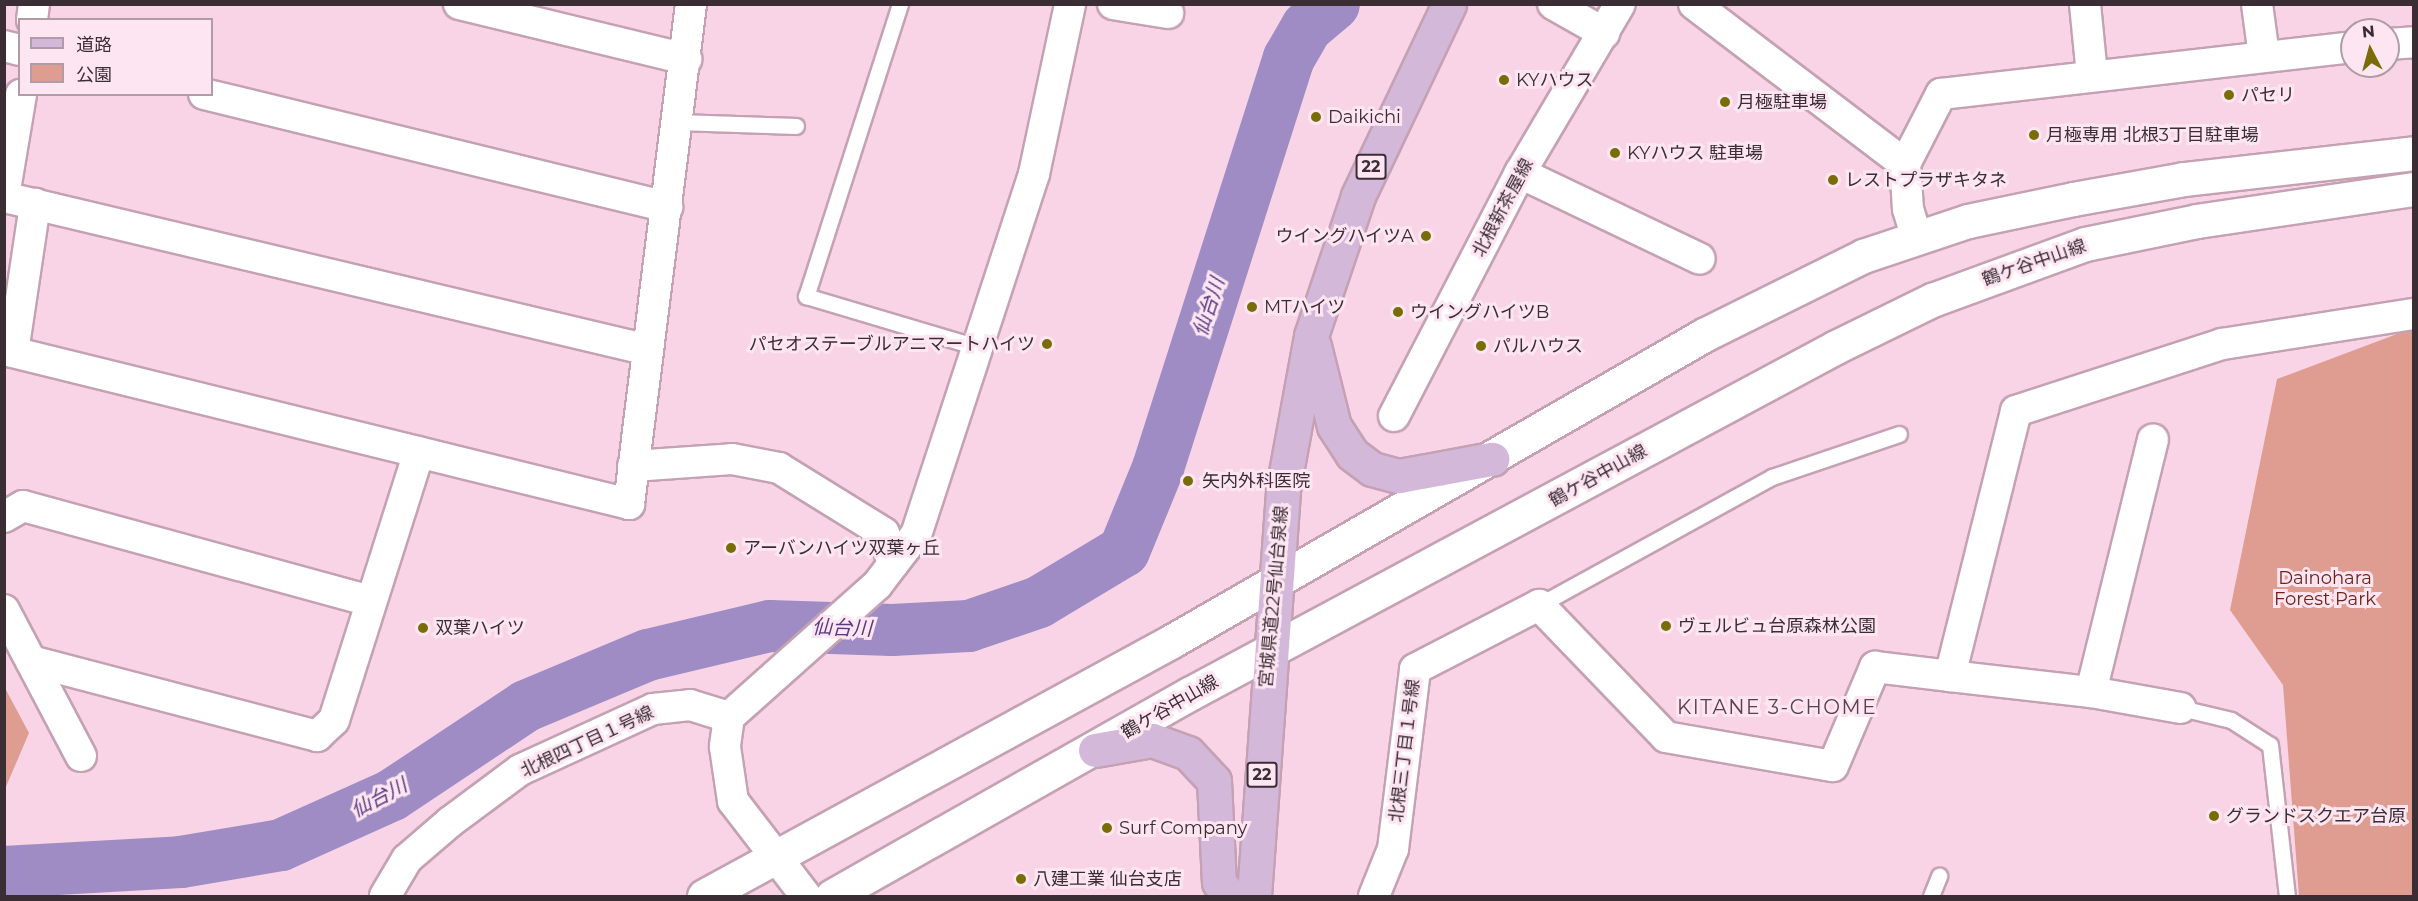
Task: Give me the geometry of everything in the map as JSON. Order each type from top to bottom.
[{"type":"main road","name":"宮城県道22号仙台泉線","points":[[1254,897],[1269,653],[1283,489],[1311,336],[1358,196],[1449,4]]},
{"type":"main road","points":[[1311,336],[1334,426],[1352,454],[1371,469],[1399,476],[1492,459]]},
{"type":"main road","points":[[1095,750],[1152,740],[1188,753],[1208,774],[1214,781],[1219,882],[1229,897]]},
{"type":"street","points":[[459,4],[686,59]]},
{"type":"street","points":[[35,204],[9,351],[630,504],[691,4]]},
{"type":"street","points":[[806,897],[733,801],[725,747],[729,717],[885,575],[916,535],[1034,174],[1070,4]]},
{"type":"street","points":[[1113,4],[1168,13]]},
{"type":"street","points":[[1553,4],[1604,33]]},
{"type":"street","name":"北根新茶屋線","points":[[1394,416],[1520,172],[1620,4]]},
{"type":"street","points":[[1694,4],[1905,164]]},
{"type":"street","points":[[2085,4],[2092,76]]},
{"type":"street","points":[[2257,4],[2264,56]]},
{"type":"street","points":[[1916,236],[1908,209],[1905,164],[1941,94],[2340,48]]},
{"type":"street","points":[[21,96],[4,196],[648,350]]},
{"type":"street","points":[[212,96],[667,207]]},
{"type":"street","points":[[704,897],[1274,584],[1492,459],[1567,412],[1799,285],[1916,236],[1968,221],[2184,179],[2414,153]]},
{"type":"street","points":[[1520,172],[1700,259]]},
{"type":"street","name":"鶴ケ谷中山線","points":[[832,897],[1269,653],[1826,352],[1932,300],[2085,244],[2197,221],[2414,189]]},
{"type":"street","points":[[1950,676],[2016,411],[2222,344],[2414,314]]},
{"type":"street","points":[[2091,692],[2153,440]]},
{"type":"street","points":[[31,661],[317,736],[334,720],[418,452]]},
{"type":"street","points":[[633,466],[732,459],[779,468],[884,533],[885,575]]},
{"type":"street","points":[[4,517],[23,506],[371,601]]},
{"type":"street","points":[[1539,605],[1666,737],[1833,766],[1875,667],[2091,692],[2181,708]]},
{"type":"street","name":"北根三丁目１号線","points":[[1374,897],[1393,849],[1415,669],[1539,605]]},
{"type":"street","points":[[4,610],[81,756]]},
{"type":"street","name":"北根四丁目１号線","points":[[385,897],[407,859],[450,822],[520,770],[653,709],[690,705],[729,717]]},
{"type":"lane","points":[[900,4],[806,296],[977,347]]},
{"type":"lane","points":[[678,122],[796,126]]},
{"type":"lane","points":[[1539,605],[1772,477],[1899,434]]},
{"type":"lane","points":[[2181,708],[2231,720],[2270,745],[2287,897]]},
{"type":"lane","points":[[1931,897],[1939,876]]},
{"type":"green space","name":"Dainohara Forest Park","points":[[2413,328],[2413,896],[2299,896],[2283,685],[2230,610],[2277,379]]},
{"type":"green space","points":[[5,688],[29,733],[5,789]]},
{"type":"waterway","name":"仙台川","points":[[4,872],[181,862],[281,845],[392,795],[526,706],[648,655],[770,626],[892,630],[969,626],[1039,602],[1124,551],[1158,468],[1289,58],[1307,27],[1334,4]]},
{"type":"place","name":"KYハウス","points":[[1504,80]]},
{"type":"place","name":"パセリ","points":[[2229,95]]},
{"type":"place","name":"月極駐車場","points":[[1725,102]]},
{"type":"place","name":"Daikichi","points":[[1316,117]]},
{"type":"place","name":"月極専用 北根3丁目駐車場","points":[[2034,135]]},
{"type":"place","name":"KYハウス 駐車場","points":[[1615,153]]},
{"type":"place","name":"レストプラザキタネ","points":[[1833,180]]},
{"type":"place","name":"ウイングハイツA","points":[[1426,236]]},
{"type":"place","name":"MTハイツ","points":[[1252,307]]},
{"type":"place","name":"ウイングハイツB","points":[[1398,312]]},
{"type":"place","name":"パセオステーブルアニマートハイツ","points":[[1047,344]]},
{"type":"place","name":"パルハウス","points":[[1481,346]]},
{"type":"place","name":"矢内外科医院","points":[[1188,481]]},
{"type":"place","name":"アーバンハイツ双葉ヶ丘","points":[[731,548]]},
{"type":"place","name":"ヴェルビュ台原森林公園","points":[[1666,626]]},
{"type":"place","name":"双葉ハイツ","points":[[423,628]]},
{"type":"place","name":"グランドスクエア台原","points":[[2214,816]]},
{"type":"place","name":"Surf Company","points":[[1107,828]]},
{"type":"place","name":"八建工業 仙台支店","points":[[1021,879]]},
{"type":"district","name":"KITANE 3-CHOME","points":[[1777,707]]}]
